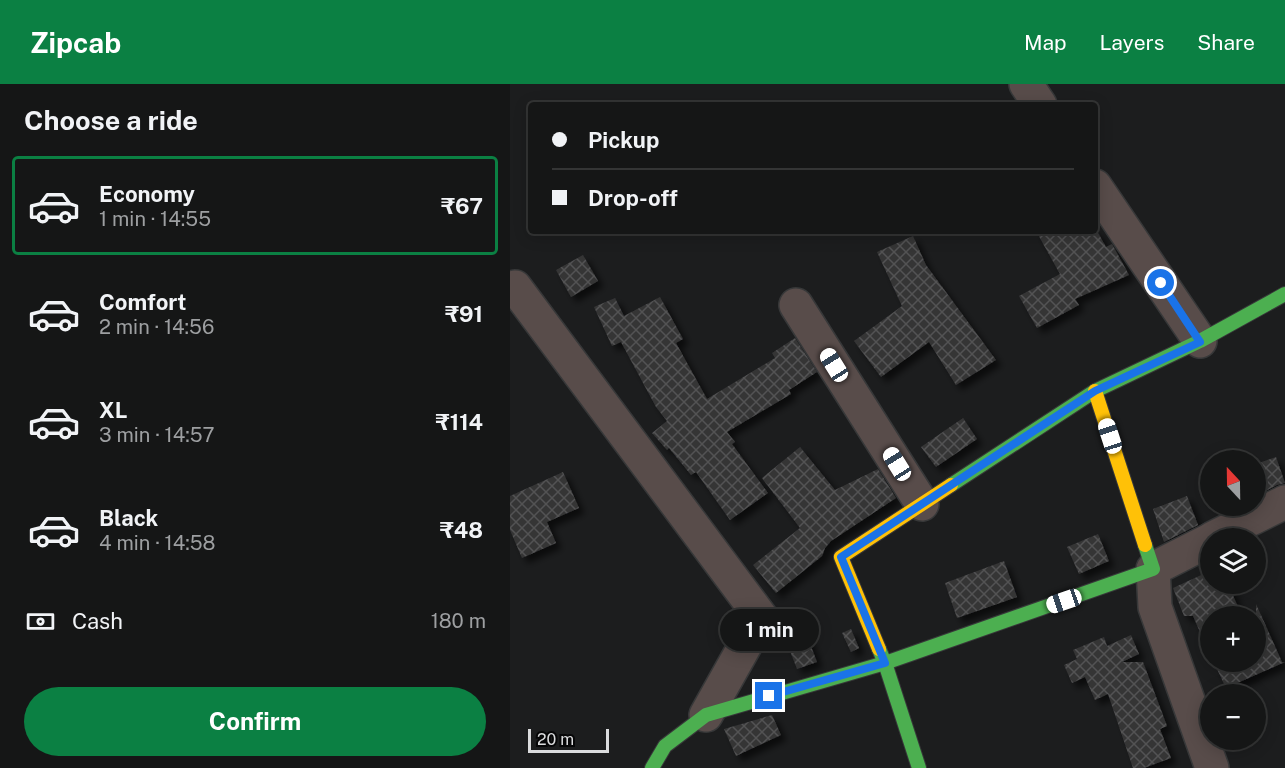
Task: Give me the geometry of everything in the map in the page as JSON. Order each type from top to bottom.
[{"type":"street","points":[[1026,84],[1038,102]]},
{"type":"street","points":[[1098,190],[1200,342]]},
{"type":"street","points":[[510,290],[515,287],[760,617],[706,715]]},
{"type":"street","points":[[919,768],[885,663],[841,557],[1095,391],[1200,342],[1285,294]]},
{"type":"street","points":[[796,306],[922,504]]},
{"type":"street","points":[[1095,391],[1153,569],[1155,607],[1212,768]]},
{"type":"street","points":[[1234,528],[1285,502]]},
{"type":"street","points":[[652,768],[665,746],[706,715],[885,663],[1153,569],[1200,545]]},
{"type":"building","points":[[1098,233],[1106,247],[1112,244],[1129,275],[1075,299],[1079,305],[1037,328],[1019,296],[1060,274],[1038,234]]},
{"type":"building","points":[[913,236],[926,265],[996,360],[956,385],[929,342],[881,377],[854,341],[902,306],[877,252]]},
{"type":"building","points":[[583,255],[598,281],[571,297],[556,270]]},
{"type":"building","points":[[660,297],[683,339],[676,343],[707,399],[775,358],[772,353],[795,338],[817,372],[789,390],[791,394],[727,432],[735,442],[732,444],[768,493],[730,520],[696,472],[691,475],[669,448],[667,450],[652,433],[667,421],[656,407],[621,342],[612,346],[594,307],[615,298],[624,316]]},
{"type":"building","points":[[963,418],[977,439],[936,467],[921,447]]},
{"type":"building","points":[[800,447],[835,490],[878,469],[896,498],[831,541],[822,556],[776,593],[753,565],[800,528],[762,478]]},
{"type":"building","points":[[1276,457],[1285,483],[1266,491],[1266,460]]},
{"type":"building","points":[[563,472],[579,508],[547,522],[556,543],[522,558],[510,530],[510,496]]},
{"type":"building","points":[[1187,496],[1198,525],[1164,542],[1153,509]]},
{"type":"building","points":[[1098,534],[1109,561],[1079,574],[1067,547]]},
{"type":"building","points":[[1004,561],[1017,597],[957,618],[945,583]]},
{"type":"building","points":[[1200,576],[1200,594],[1232,594],[1238,606],[1200,606],[1200,632],[1193,616],[1184,616],[1173,588]]},
{"type":"building","points":[[1266,626],[1282,662],[1285,662],[1266,670]]},
{"type":"building","points":[[851,629],[859,648],[851,652],[842,633]]},
{"type":"building","points":[[805,631],[817,662],[797,669],[785,638]]},
{"type":"building","points":[[1131,635],[1139,654],[1122,662],[1143,662],[1167,726],[1160,729],[1171,758],[1144,768],[1133,768],[1108,694],[1095,700],[1085,677],[1072,683],[1064,665],[1077,659],[1073,650],[1104,637],[1107,646]]},
{"type":"building","points":[[1218,672],[1262,672],[1235,684],[1224,684]]},
{"type":"building","points":[[772,715],[781,735],[736,756],[724,729]]},
{"type":"traffic: fast","points":[[951,485],[1095,391],[1200,341],[1285,294]]},
{"type":"traffic: fast","points":[[919,768],[885,663],[1153,569],[1145,545]]},
{"type":"traffic: fast","points":[[652,768],[665,746],[706,715],[885,663],[879,649]]},
{"type":"traffic: slow","points":[[1095,391],[1145,545]]},
{"type":"traffic: slow","points":[[879,649],[841,557],[951,485]]},
{"type":"route","points":[[769,696],[885,663],[841,557],[1095,391],[1200,342],[1161,283]]}]
